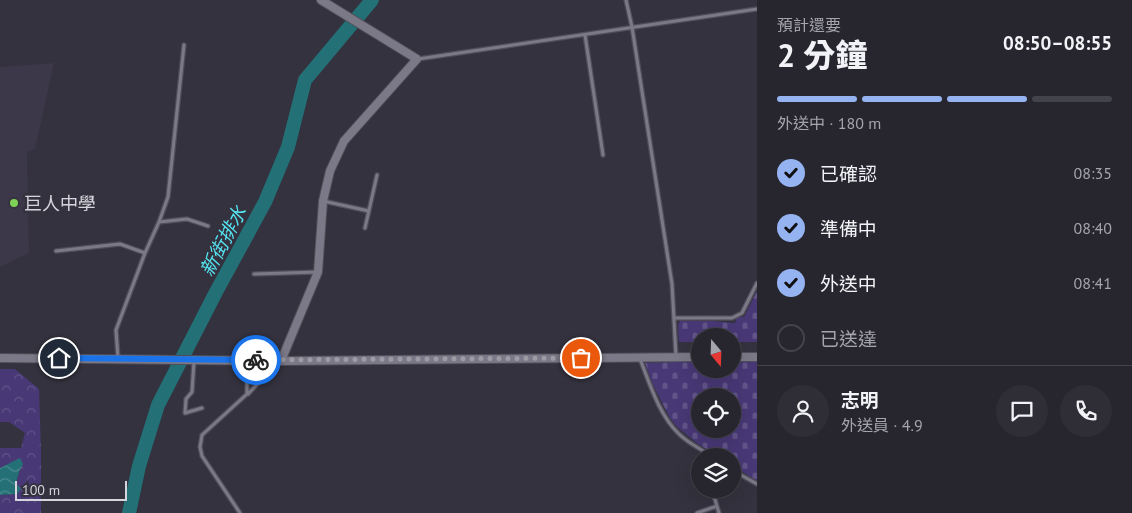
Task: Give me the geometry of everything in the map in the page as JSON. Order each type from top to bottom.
[{"type":"street","points":[[281,361],[318,272],[323,201],[330,172],[344,141],[417,59],[321,0]]},
{"type":"street","points":[[0,358],[281,361],[691,357]]},
{"type":"street","points":[[741,357],[757,357]]},
{"type":"lane","points":[[626,0],[632,27],[672,284],[676,358]]},
{"type":"lane","points":[[417,59],[757,9]]},
{"type":"lane","points":[[585,35],[603,155]]},
{"type":"lane","points":[[118,359],[116,330],[168,197],[184,45]]},
{"type":"lane","points":[[365,228],[377,175]]},
{"type":"lane","points":[[323,201],[369,211]]},
{"type":"lane","points":[[159,222],[188,219],[208,226]]},
{"type":"lane","points":[[56,251],[120,244],[145,253]]},
{"type":"lane","points":[[254,274],[318,272]]},
{"type":"lane","points":[[674,318],[732,318],[742,313],[757,283]]},
{"type":"lane","points":[[640,358],[658,402],[670,423],[680,435],[700,448]]},
{"type":"lane","points":[[191,360],[192,392],[186,399],[185,413],[202,408]]},
{"type":"lane","points":[[247,360],[247,394]]},
{"type":"lane","points":[[240,513],[202,456],[200,447],[202,435],[262,379],[269,360]]},
{"type":"lane","points":[[741,475],[757,484]]},
{"type":"lane","points":[[715,498],[719,513]]},
{"type":"lane","points":[[697,513],[717,506]]},
{"type":"shaded area","name":"巨人中學","points":[[54,63],[35,149],[27,152],[29,253],[0,267],[0,67]]},
{"type":"green space","points":[[757,291],[757,342],[741,342],[741,328],[691,328],[691,342],[679,342],[678,325],[680,321],[735,323],[737,317],[744,317]]},
{"type":"green space","points":[[741,360],[757,360],[757,481],[741,471],[741,448],[705,448],[698,444],[677,427],[670,418],[653,385],[645,363],[691,361],[691,378],[741,378]]},
{"type":"green space","points":[[0,369],[15,369],[39,389],[41,513],[0,513],[0,495],[17,494],[17,478],[23,464],[20,459],[0,468],[0,448],[21,448],[25,433],[9,422],[0,422]]},
{"type":"water","points":[[20,458],[23,464],[16,483],[21,489],[17,494],[0,495],[0,468]]},
{"type":"waterway","name":"新街排水","points":[[129,513],[139,466],[158,405],[265,202],[288,147],[305,80],[372,0]]},
{"type":"way so far","points":[[256,360],[581,358]]},
{"type":"place","name":"巨人中學","points":[[14,203]]},
{"type":"route","points":[[59,358],[256,360]]}]
